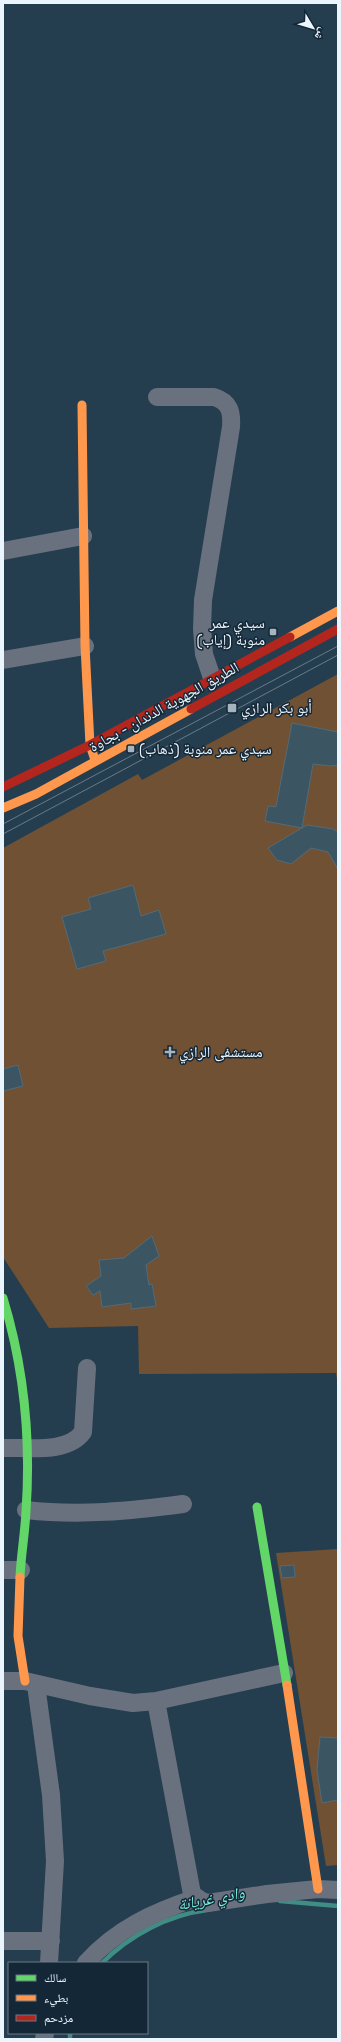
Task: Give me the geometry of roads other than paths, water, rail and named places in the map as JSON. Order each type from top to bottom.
[{"type":"street","points":[[157,396],[214,397],[222,399],[230,410],[231,427],[203,600],[202,629],[204,654],[212,678]]},
{"type":"street","points":[[82,405],[85,646],[90,745],[95,761]]},
{"type":"street","points":[[3,551],[83,536]]},
{"type":"street","name":"الطريق الجهوية الدندان - بجاوة","points":[[3,787],[90,745],[338,611]]},
{"type":"street","name":"الطريق الجهوية الدندان - بجاوة","points":[[3,808],[36,794],[338,629]]},
{"type":"street","points":[[3,660],[85,646]]},
{"type":"street","points":[[3,1298],[17,1346],[23,1381],[27,1447],[26,1510],[18,1630],[31,1683],[51,1795],[55,1861],[49,1962]]},
{"type":"street","points":[[3,1448],[60,1447],[78,1439],[82,1432],[83,1426],[87,1368]]},
{"type":"street","points":[[26,1510],[74,1514],[142,1510],[183,1504]]},
{"type":"street","points":[[257,1507],[284,1674],[300,1760],[318,1889]]},
{"type":"street","points":[[3,1570],[21,1570]]},
{"type":"street","points":[[3,1681],[31,1683],[133,1703],[156,1701],[284,1674]]},
{"type":"street","points":[[156,1701],[192,1894],[196,1898],[208,1903],[267,1894],[318,1889],[338,1890]]},
{"type":"street","points":[[87,1962],[98,1950],[126,1928],[152,1914],[196,1898]]},
{"type":"street","points":[[3,1941],[51,1941]]},
{"type":"waterway","name":"وادي غريانة","points":[[280,1901],[338,1906]]},
{"type":"waterway","name":"وادي غريانة","points":[[103,1962],[137,1935],[150,1928],[178,1916],[207,1910]]},
{"type":"waterway","name":"وادي غريانة","points":[[70,2034],[70,2039]]},
{"type":"tram line","points":[[3,824],[338,646]]},
{"type":"tram line","points":[[3,834],[338,655]]},
{"type":"place","name":"سيدي عمر منوبة (إياب)","points":[[273,632]]},
{"type":"place","name":"أبو بكر الرازي","points":[[232,708]]},
{"type":"place","name":"سيدي عمر منوبة (ذهاب)","points":[[131,749]]},
{"type":"place","name":"مستشفى الرازي","points":[[170,1052]]}]
